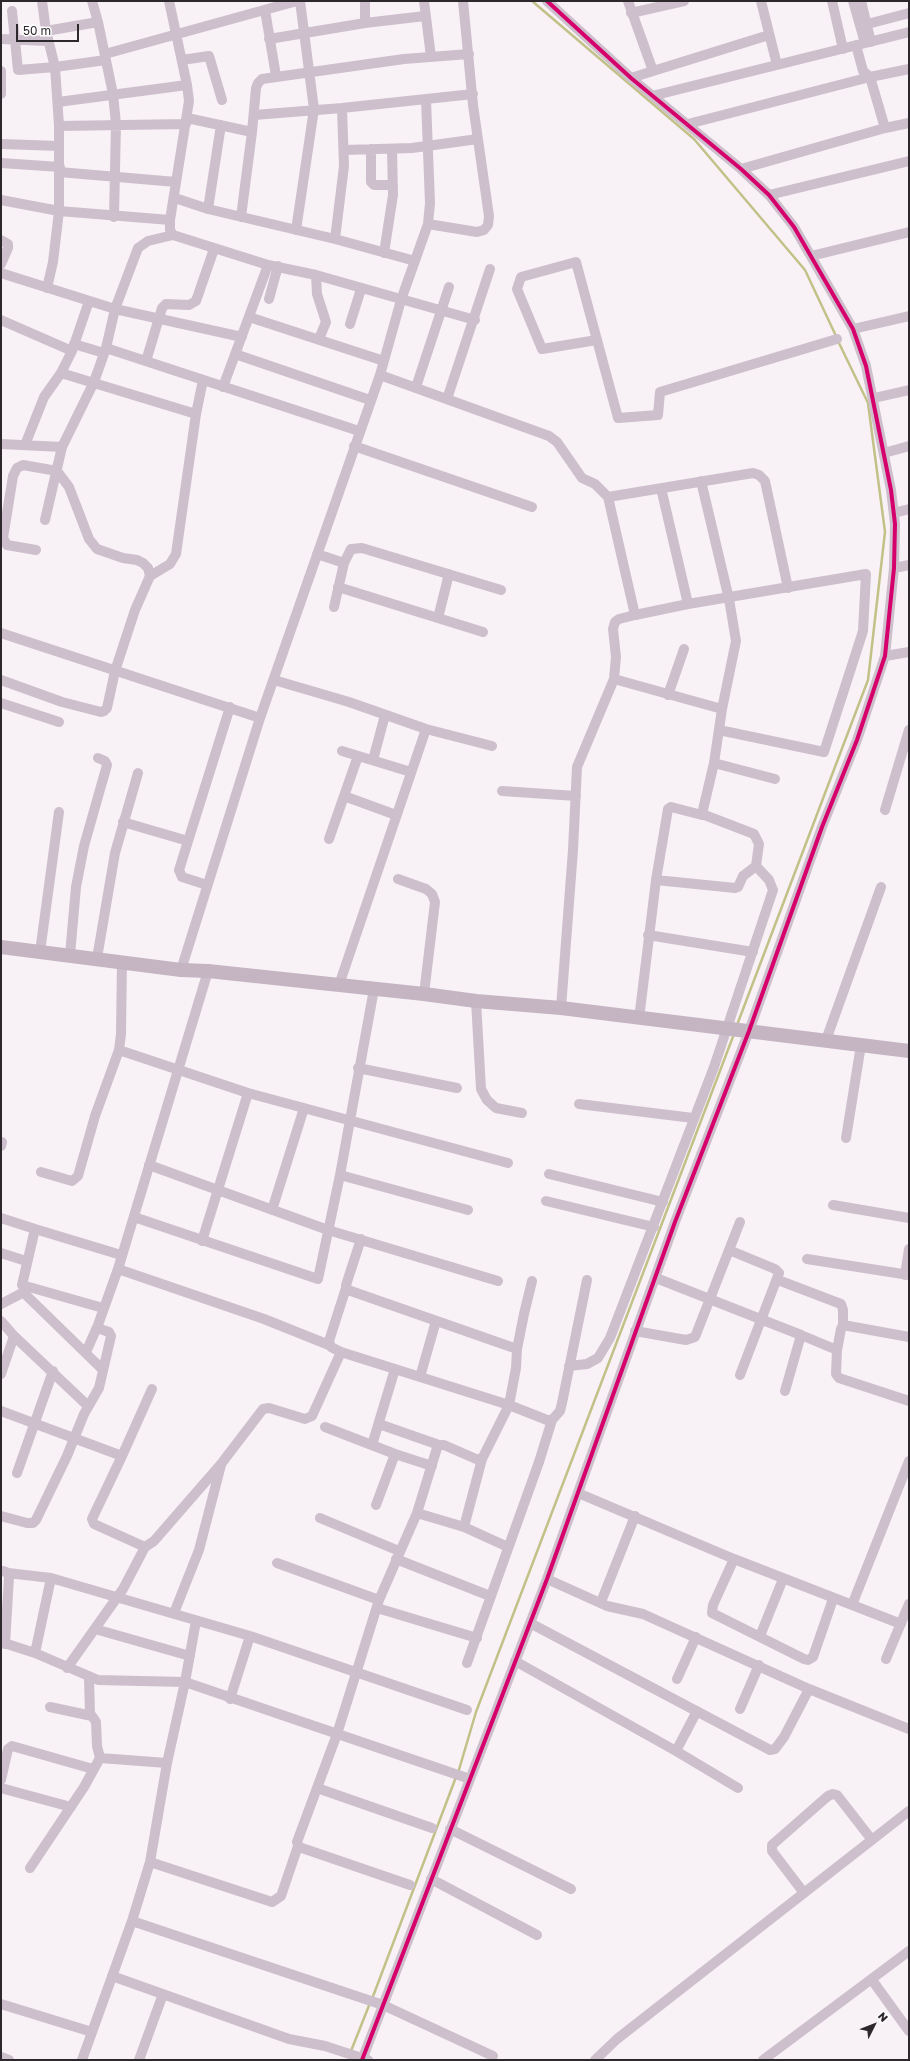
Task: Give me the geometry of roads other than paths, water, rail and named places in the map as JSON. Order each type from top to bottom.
[{"type":"main road","points":[[1,947],[122,961],[181,970],[208,970],[476,1001],[561,1008],[639,1019],[909,1051]]},
{"type":"street","points":[[42,1],[47,36],[55,67],[59,126],[59,211],[53,262],[47,288]]},
{"type":"street","points":[[92,1],[106,57],[113,94],[116,124],[114,217]]},
{"type":"street","points":[[169,1],[189,101],[176,182],[175,198],[170,220],[170,230],[173,235]]},
{"type":"street","points":[[12,11],[13,40],[18,70],[55,67],[106,57],[231,18],[297,1]]},
{"type":"street","points":[[296,230],[314,109],[300,1]]},
{"type":"street","points":[[365,1],[365,23]]},
{"type":"street","points":[[424,1],[431,57]]},
{"type":"street","points":[[428,224],[477,232],[484,230],[488,225],[489,216],[472,94],[470,54],[463,1]]},
{"type":"street","points":[[548,1],[631,78],[741,169],[768,195],[794,227],[853,329],[866,366],[874,398],[894,512],[894,568],[885,656],[857,740],[736,1030],[714,1067],[693,1118],[654,1227],[605,1350],[593,1362],[569,1366]]},
{"type":"street","points":[[628,1],[631,13],[653,71]]},
{"type":"street","points":[[631,13],[684,1]]},
{"type":"street","points":[[761,1],[776,65]]},
{"type":"street","points":[[832,1],[843,48]]},
{"type":"street","points":[[854,1],[863,25]]},
{"type":"street","points":[[861,1],[864,43],[863,71],[870,77],[885,128]]},
{"type":"street","points":[[265,10],[276,76]]},
{"type":"street","points":[[863,25],[909,13]]},
{"type":"street","points":[[270,39],[365,23],[425,16]]},
{"type":"street","points":[[1,39],[13,40],[47,36],[98,22]]},
{"type":"street","points":[[652,96],[909,32]]},
{"type":"street","points":[[631,78],[769,35]]},
{"type":"street","points":[[241,217],[258,83],[262,79],[373,63],[470,54]]},
{"type":"street","points":[[182,60],[208,56],[222,100]]},
{"type":"street","points":[[688,124],[870,77],[909,69]]},
{"type":"street","points":[[1,71],[1,94]]},
{"type":"street","points":[[58,102],[187,85]]},
{"type":"street","points":[[254,114],[342,108],[472,94]]},
{"type":"street","points":[[181,970],[260,718],[359,431],[380,376],[401,300],[428,224],[430,203],[429,146],[426,100]]},
{"type":"street","points":[[335,239],[343,174],[344,150],[342,108]]},
{"type":"street","points":[[59,126],[186,121],[221,125],[252,132]]},
{"type":"street","points":[[741,169],[885,128],[909,123]]},
{"type":"street","points":[[208,209],[221,125]]},
{"type":"street","points":[[344,150],[392,149],[429,146],[478,139]]},
{"type":"street","points":[[1,144],[59,146]]},
{"type":"street","points":[[371,149],[371,182],[374,185],[393,185]]},
{"type":"street","points":[[384,253],[393,185],[392,149]]},
{"type":"street","points":[[768,195],[909,161]]},
{"type":"street","points":[[1,163],[176,182]]},
{"type":"street","points":[[175,198],[208,209],[335,239],[415,261]]},
{"type":"street","points":[[1,200],[59,211],[114,217],[170,220]]},
{"type":"street","points":[[811,256],[909,232]]},
{"type":"street","points":[[45,520],[62,447],[94,382],[105,350],[115,308],[138,248],[148,242],[173,235],[214,249],[273,266],[316,276],[475,320]]},
{"type":"street","points":[[1,240],[8,244],[8,248],[1,264]]},
{"type":"street","points":[[146,361],[162,308],[166,304],[189,305],[196,301],[214,249]]},
{"type":"street","points":[[598,340],[542,349],[516,289],[521,278],[576,262],[598,340],[618,418],[658,415],[660,392],[837,339]]},
{"type":"street","points":[[270,299],[273,266]]},
{"type":"street","points":[[223,387],[249,316],[273,266]]},
{"type":"street","points":[[447,399],[475,320],[490,269]]},
{"type":"street","points":[[1,273],[115,308],[242,337]]},
{"type":"street","points":[[316,276],[317,294],[326,322],[319,339]]},
{"type":"street","points":[[416,387],[449,287]]},
{"type":"street","points":[[350,324],[361,289]]},
{"type":"street","points":[[25,445],[44,397],[61,373],[73,348],[89,301]]},
{"type":"street","points":[[249,316],[384,361]]},
{"type":"street","points":[[853,329],[909,316]]},
{"type":"street","points":[[1,320],[73,348],[105,350],[146,361],[359,431]]},
{"type":"street","points":[[235,354],[370,400]]},
{"type":"street","points":[[61,373],[196,414]]},
{"type":"street","points":[[380,376],[416,387],[549,436],[557,442],[582,478],[595,484],[608,497],[635,614]]},
{"type":"street","points":[[1,680],[62,702],[101,712],[107,708],[115,671],[135,610],[150,576],[170,564],[176,554],[196,414],[203,380]]},
{"type":"street","points":[[874,398],[909,390]]},
{"type":"street","points":[[1,444],[62,447]]},
{"type":"street","points":[[354,446],[532,507]]},
{"type":"street","points":[[884,453],[909,446]]},
{"type":"street","points":[[36,550],[7,545],[3,538],[13,476],[17,468],[23,466],[56,471],[69,487],[89,539],[97,549],[143,563],[148,568],[150,576]]},
{"type":"street","points":[[608,497],[753,473],[759,475],[765,481],[788,588]]},
{"type":"street","points":[[701,481],[729,599],[736,641],[722,709],[714,763],[702,815]]},
{"type":"street","points":[[661,488],[688,604]]},
{"type":"street","points":[[894,512],[909,509]]},
{"type":"street","points":[[334,607],[344,563],[351,549],[362,548],[501,590]]},
{"type":"street","points":[[317,554],[344,563]]},
{"type":"street","points":[[894,568],[909,565]]},
{"type":"street","points":[[438,618],[449,574]]},
{"type":"street","points":[[561,1008],[577,767],[614,679],[616,657],[613,629],[615,622],[619,619],[635,614],[688,604],[729,599],[866,574],[863,631],[824,752],[719,730]]},
{"type":"street","points":[[338,587],[483,632]]},
{"type":"street","points":[[1,633],[260,718]]},
{"type":"street","points":[[668,694],[684,649]]},
{"type":"street","points":[[885,656],[909,652]]},
{"type":"street","points":[[614,679],[722,709]]},
{"type":"street","points":[[274,680],[426,729],[492,746]]},
{"type":"street","points":[[1,703],[59,722]]},
{"type":"street","points":[[207,885],[182,877],[179,870],[230,707]]},
{"type":"street","points":[[373,760],[385,715]]},
{"type":"street","points":[[339,985],[426,729]]},
{"type":"street","points":[[885,810],[909,730]]},
{"type":"street","points":[[342,751],[411,772]]},
{"type":"street","points":[[329,839],[358,756]]},
{"type":"street","points":[[70,955],[76,887],[84,846],[107,765],[105,761],[98,758]]},
{"type":"street","points":[[714,763],[775,779]]},
{"type":"street","points":[[97,958],[110,880],[123,822],[138,773]]},
{"type":"street","points":[[502,791],[576,796]]},
{"type":"street","points":[[344,796],[396,814]]},
{"type":"street","points":[[639,1019],[648,935],[656,880],[668,809],[671,807],[702,815],[754,834],[759,844],[756,866],[743,876],[738,887],[735,888],[656,880]]},
{"type":"street","points":[[40,952],[59,812]]},
{"type":"street","points":[[123,822],[188,841]]},
{"type":"street","points":[[112,1976],[289,2039],[338,2050],[361,2058],[376,2003],[431,1879],[450,1829],[467,1777],[515,1661],[547,1578],[675,1222],[736,1030],[753,952],[773,890],[769,880],[756,866]]},
{"type":"street","points":[[398,879],[426,889],[432,894],[435,902],[424,994]]},
{"type":"street","points":[[826,1040],[881,887]]},
{"type":"street","points":[[648,935],[753,952]]},
{"type":"street","points":[[41,1172],[72,1181],[78,1176],[95,1116],[119,1050],[121,1034],[122,961]]},
{"type":"street","points":[[86,1352],[97,1328],[118,1269],[176,1070],[208,970]]},
{"type":"street","points":[[134,1217],[316,1279],[319,1277],[340,1176],[358,1068],[374,989]]},
{"type":"street","points":[[476,1001],[481,1089],[488,1100],[496,1108],[522,1114]]},
{"type":"street","points":[[846,1138],[860,1045]]},
{"type":"street","points":[[119,1050],[248,1093],[508,1163]]},
{"type":"street","points":[[358,1068],[457,1088]]},
{"type":"street","points":[[202,1241],[248,1093]]},
{"type":"street","points":[[579,1104],[693,1118]]},
{"type":"street","points":[[272,1210],[304,1108]]},
{"type":"street","points":[[149,1165],[328,1230],[498,1281]]},
{"type":"street","points":[[549,1174],[663,1202]]},
{"type":"street","points":[[340,1176],[468,1210]]},
{"type":"street","points":[[546,1201],[654,1227]]},
{"type":"street","points":[[833,1205],[909,1218]]},
{"type":"street","points":[[1,1218],[122,1255]]},
{"type":"street","points":[[635,1331],[690,1340],[695,1337],[708,1299],[740,1222]]},
{"type":"street","points":[[23,1289],[26,1261],[35,1229]]},
{"type":"street","points":[[329,1345],[361,1239]]},
{"type":"street","points":[[807,1259],[907,1275],[909,1249]]},
{"type":"street","points":[[729,1250],[775,1268],[779,1273],[778,1280],[740,1375]]},
{"type":"street","points":[[1,1253],[26,1261]]},
{"type":"street","points":[[118,1269],[264,1319],[329,1345],[341,1352],[509,1405],[547,1420],[552,1420]]},
{"type":"street","points":[[656,1278],[838,1350]]},
{"type":"street","points":[[468,1663],[490,1596],[539,1462],[552,1420],[560,1411],[587,1280]]},
{"type":"street","points":[[778,1280],[841,1304],[843,1310],[843,1326],[841,1329],[836,1374],[839,1378],[909,1401]]},
{"type":"street","points":[[464,1527],[482,1459],[509,1405],[518,1349],[532,1281]]},
{"type":"street","points":[[346,1288],[351,1292],[518,1349]]},
{"type":"street","points":[[23,1289],[103,1370]]},
{"type":"street","points":[[1,1304],[23,1289],[103,1308]]},
{"type":"street","points":[[1,1321],[14,1336],[53,1371],[88,1406]]},
{"type":"street","points":[[420,1377],[436,1321]]},
{"type":"street","points":[[843,1326],[909,1337]]},
{"type":"street","points":[[1,1516],[27,1523],[34,1521],[88,1406],[99,1388],[111,1336],[109,1332],[97,1328]]},
{"type":"street","points":[[784,1390],[801,1335]]},
{"type":"street","points":[[1,1374],[14,1336]]},
{"type":"street","points":[[67,1668],[130,1579],[145,1547],[154,1541],[221,1464],[263,1408],[269,1408],[305,1419],[312,1416],[341,1352]]},
{"type":"street","points":[[372,1445],[396,1369]]},
{"type":"street","points":[[17,1473],[53,1371]]},
{"type":"street","points":[[145,1547],[94,1524],[92,1520],[152,1388]]},
{"type":"street","points":[[1,1411],[122,1456]]},
{"type":"street","points":[[379,1424],[439,1446],[444,1445],[476,1459],[482,1459]]},
{"type":"street","points":[[324,1427],[395,1454],[432,1466]]},
{"type":"street","points":[[150,1862],[272,1902],[278,1900],[281,1896],[298,1846],[297,1842],[337,1734],[378,1604],[417,1513],[439,1446]]},
{"type":"street","points":[[376,1505],[395,1454]]},
{"type":"street","points":[[852,1605],[909,1461]]},
{"type":"street","points":[[174,1613],[199,1550],[211,1508],[221,1464]]},
{"type":"street","points":[[578,1493],[734,1559],[833,1599],[901,1624]]},
{"type":"street","points":[[417,1513],[464,1527],[508,1547]]},
{"type":"street","points":[[600,1602],[635,1516]]},
{"type":"street","points":[[320,1518],[490,1596]]},
{"type":"street","points":[[734,1559],[713,1605],[712,1613],[714,1616],[760,1636],[804,1659],[811,1659],[833,1599]]},
{"type":"street","points":[[277,1564],[378,1604],[477,1638]]},
{"type":"street","points":[[467,1710],[250,1636],[196,1621],[174,1613],[116,1599],[50,1578],[4,1571],[8,1618],[3,1643],[36,1653],[89,1677],[106,1681],[185,1682],[230,1699],[467,1777]]},
{"type":"street","points":[[36,1653],[50,1578]]},
{"type":"street","points":[[547,1578],[615,1608],[643,1614],[809,1689],[909,1729]]},
{"type":"street","points":[[760,1636],[783,1578]]},
{"type":"street","points":[[886,1660],[909,1604]]},
{"type":"street","points":[[82,2060],[132,1921],[150,1862],[167,1763],[185,1682],[196,1621]]},
{"type":"street","points":[[530,1622],[770,1750],[775,1750],[784,1737],[809,1689]]},
{"type":"street","points":[[95,1629],[190,1656]]},
{"type":"street","points":[[230,1699],[250,1636]]},
{"type":"street","points":[[677,1679],[696,1638]]},
{"type":"street","points":[[515,1661],[676,1751],[738,1788]]},
{"type":"street","points":[[740,1709],[759,1666]]},
{"type":"street","points":[[89,1677],[90,1715]]},
{"type":"street","points":[[50,1706],[90,1715],[96,1722],[96,1746],[100,1758]]},
{"type":"street","points":[[676,1751],[697,1711]]},
{"type":"street","points":[[1,1780],[8,1749],[12,1746],[93,1769]]},
{"type":"street","points":[[100,1758],[167,1763]]},
{"type":"street","points":[[30,1868],[71,1807],[100,1758]]},
{"type":"street","points":[[1,1788],[71,1807]]},
{"type":"street","points":[[317,1788],[432,1828]]},
{"type":"street","points":[[804,1893],[772,1851],[772,1845],[828,1796],[833,1794],[837,1796],[872,1840]]},
{"type":"street","points":[[595,2060],[617,2039],[909,1811]]},
{"type":"street","points":[[450,1829],[571,1889]]},
{"type":"street","points":[[298,1846],[410,1885]]},
{"type":"street","points":[[431,1879],[537,1936]]},
{"type":"street","points":[[132,1921],[376,2003],[493,2056]]},
{"type":"street","points":[[763,2060],[909,1951]]},
{"type":"street","points":[[872,1980],[909,2031]]},
{"type":"street","points":[[141,2059],[163,1994]]},
{"type":"street","points":[[1,2004],[92,2032]]},
{"type":"street","points":[[1,2057],[9,2060]]},
{"type":"waterway","points":[[532,1],[694,139],[805,270],[836,336]]},
{"type":"waterway","points":[[737,1025],[868,680],[885,532],[868,403],[838,341]]},
{"type":"waterway","points":[[458,1773],[476,1712],[734,1034]]},
{"type":"waterway","points":[[372,1999],[456,1777]]},
{"type":"waterway","points":[[351,2051],[370,2003]]}]
